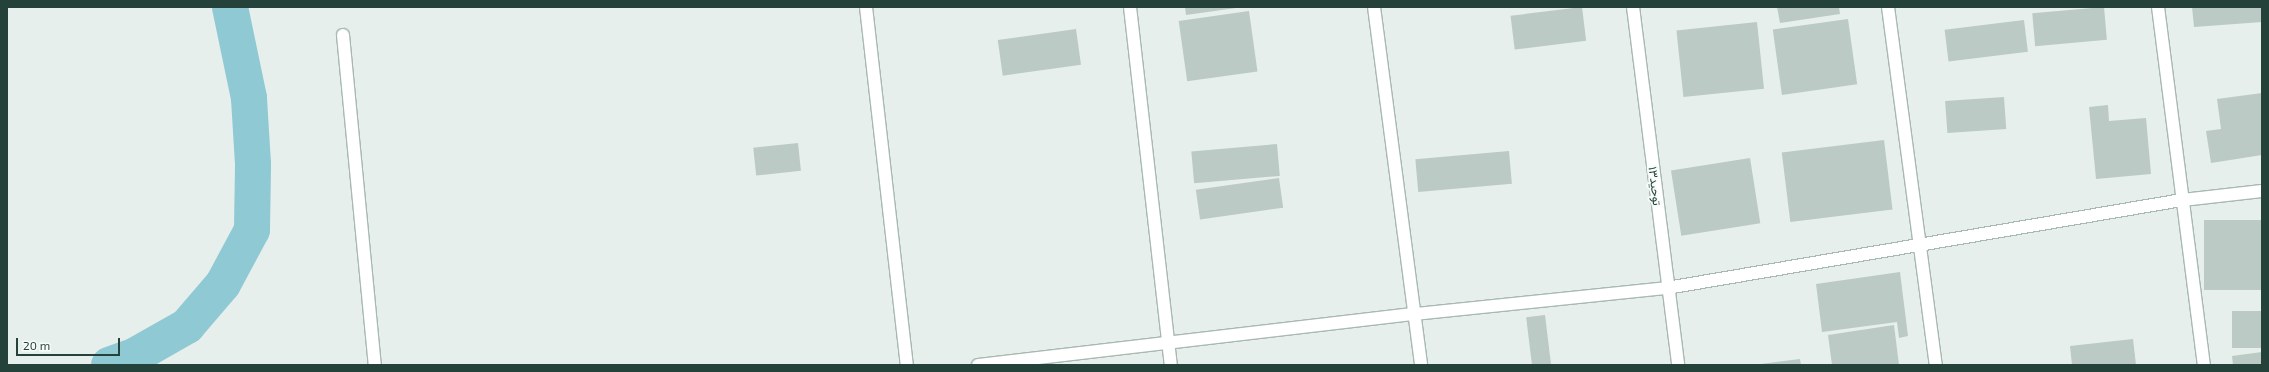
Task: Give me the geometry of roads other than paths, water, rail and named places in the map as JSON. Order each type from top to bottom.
[{"type":"street","points":[[866,7],[907,365]]},
{"type":"street","points":[[1130,7],[1171,365]]},
{"type":"street","points":[[1374,7],[1422,365]]},
{"type":"street","name":"توحید۱۳","points":[[1632,7],[1678,365]]},
{"type":"street","points":[[1888,7],[1936,365]]},
{"type":"street","points":[[2158,7],[2204,365]]},
{"type":"street","points":[[343,35],[375,365]]},
{"type":"street","points":[[978,365],[1415,314],[1667,288],[1921,246],[2182,200],[2262,191]]},
{"type":"waterway","points":[[109,365],[136,355],[187,326],[223,284],[252,230],[253,164],[249,98],[230,7]]}]
